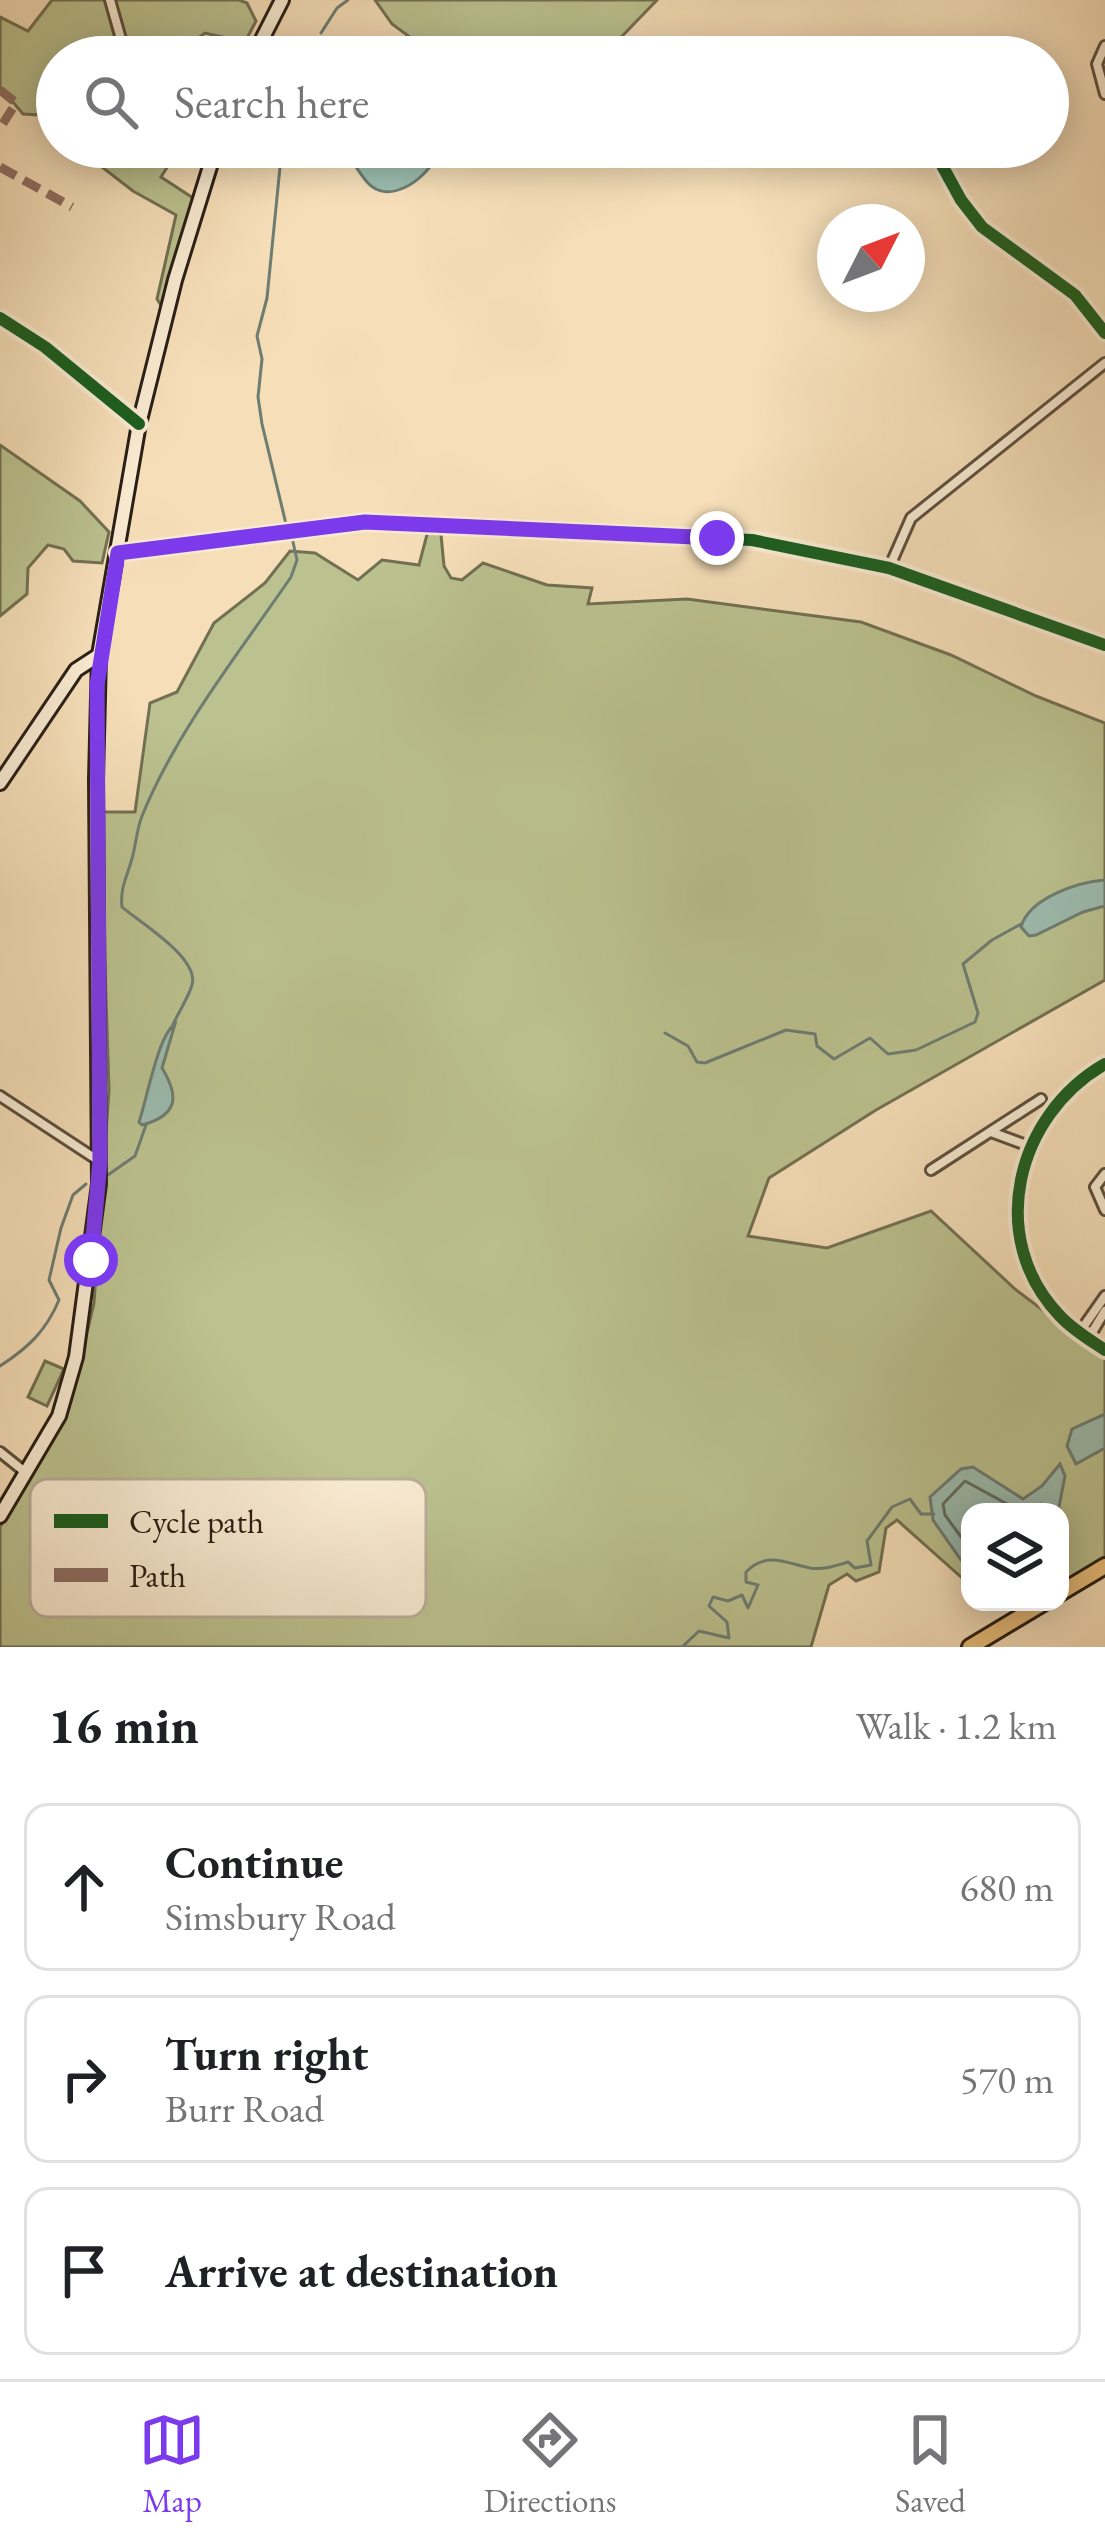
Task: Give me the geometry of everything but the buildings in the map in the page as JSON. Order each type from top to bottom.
[{"type":"main road","points":[[264,36],[282,0]]},
{"type":"main road","points":[[0,1516],[59,1416],[76,1357],[96,1225],[100,1161],[99,656],[139,424],[210,168]]},
{"type":"main road","points":[[118,553],[365,522],[752,540],[889,568],[1105,645]]},
{"type":"main road","points":[[0,783],[76,670],[99,656]]},
{"type":"main road","points":[[71,682],[98,671]]},
{"type":"main road","points":[[1105,1064],[1057,1101],[1029,1146],[1019,1179],[1017,1219],[1021,1242],[1042,1291],[1060,1316],[1105,1350]]},
{"type":"main road","points":[[1069,1588],[1105,1566]]},
{"type":"main road","points":[[970,1647],[1030,1611]]},
{"type":"street","points":[[110,0],[120,36]]},
{"type":"street","points":[[1105,46],[1097,64],[1105,94]]},
{"type":"street","points":[[943,168],[982,227],[1075,295],[1105,332]]},
{"type":"street","points":[[0,318],[45,347],[139,424]]},
{"type":"street","points":[[889,568],[910,518],[1105,364]]},
{"type":"street","points":[[0,1096],[100,1161]]},
{"type":"street","points":[[931,1170],[1041,1100]]},
{"type":"street","points":[[991,1132],[1029,1146]]},
{"type":"street","points":[[1105,1174],[1095,1187],[1105,1210]]},
{"type":"street","points":[[1084,1336],[1105,1296]]},
{"type":"street","points":[[1084,1336],[1105,1311]]},
{"type":"street","points":[[0,1452],[26,1473]]},
{"type":"green space","points":[[52,0],[239,0],[247,3],[256,21],[248,36],[36,36],[36,115],[23,114],[0,87],[0,17],[28,31]]},
{"type":"green space","points":[[375,0],[657,0],[622,36],[408,36],[392,24]]},
{"type":"green space","points":[[103,168],[167,168],[161,177],[193,198],[162,307],[157,299],[176,215]]},
{"type":"green space","points":[[0,445],[80,501],[109,532],[102,563],[73,561],[64,549],[48,545],[28,568],[27,594],[0,616]]},
{"type":"green space","points":[[430,523],[440,524],[444,566],[451,578],[462,580],[483,563],[547,585],[592,588],[588,604],[687,599],[861,622],[951,655],[1105,723],[1105,980],[876,1110],[769,1178],[748,1236],[827,1248],[931,1211],[1015,1289],[1105,1357],[1105,1557],[1069,1579],[1069,1503],[961,1503],[961,1577],[897,1520],[886,1528],[879,1572],[856,1581],[847,1574],[829,1585],[811,1647],[0,1647],[0,1527],[71,1401],[94,1303],[109,1090],[100,812],[135,812],[150,703],[177,692],[214,623],[265,583],[290,551],[315,553],[358,580],[382,560],[419,565]]},
{"type":"green space","points":[[45,1361],[64,1369],[47,1406],[28,1397]]},
{"type":"water","points":[[356,168],[428,168],[395,191],[375,189]]},
{"type":"water","points":[[1105,880],[1105,906],[1036,935],[1029,936],[1021,927],[1044,900],[1069,888]]},
{"type":"water","points":[[175,1024],[162,1068],[172,1103],[163,1116],[142,1125],[158,1054]]},
{"type":"water","points":[[1105,1414],[1105,1448],[1076,1464],[1067,1446],[1072,1429]]},
{"type":"water","points":[[1060,1464],[1065,1476],[1060,1503],[961,1503],[961,1560],[933,1520],[930,1497],[961,1469],[973,1467],[1023,1499],[1042,1486]]},
{"type":"waterway","points":[[321,33],[348,0]]},
{"type":"waterway","points":[[280,168],[267,298],[257,336],[262,359],[258,397],[286,524]]},
{"type":"waterway","points":[[171,1029],[192,985],[192,975],[178,952],[122,907],[124,884],[140,822],[156,784],[210,693],[291,577],[297,560],[293,542]]},
{"type":"waterway","points":[[665,1033],[688,1046],[697,1062],[705,1063],[786,1030],[815,1034],[817,1046],[834,1059],[870,1038],[888,1054],[916,1050],[975,1022],[978,1013],[963,964],[1021,924]]},
{"type":"waterway","points":[[105,1177],[135,1156],[146,1125]]},
{"type":"waterway","points":[[0,1366],[35,1338],[54,1311],[59,1300],[49,1280],[61,1228],[73,1195],[86,1184]]},
{"type":"waterway","points":[[682,1647],[699,1631],[729,1638],[727,1622],[709,1606],[713,1597],[728,1601],[742,1595],[748,1608],[758,1585],[746,1582],[746,1572],[761,1562],[815,1568],[848,1562],[855,1568],[871,1565],[867,1541],[892,1507],[910,1499],[921,1514],[934,1514]]},
{"type":"marked path","points":[[0,90],[16,103],[0,128]]},
{"type":"marked path","points":[[0,167],[72,207]]},
{"type":"cycle path","points":[[943,168],[982,227],[1075,295],[1105,333]]},
{"type":"cycle path","points":[[0,318],[45,347],[139,424]]},
{"type":"cycle path","points":[[118,553],[365,522],[752,540],[889,568],[1105,645]]},
{"type":"cycle path","points":[[1105,1064],[1074,1086],[1050,1114],[1032,1146],[1021,1180],[1018,1215],[1023,1251],[1037,1285],[1065,1321],[1105,1350]]},
{"type":"route","points":[[91,1260],[100,1161],[97,685],[118,553],[365,522],[717,538]]}]
